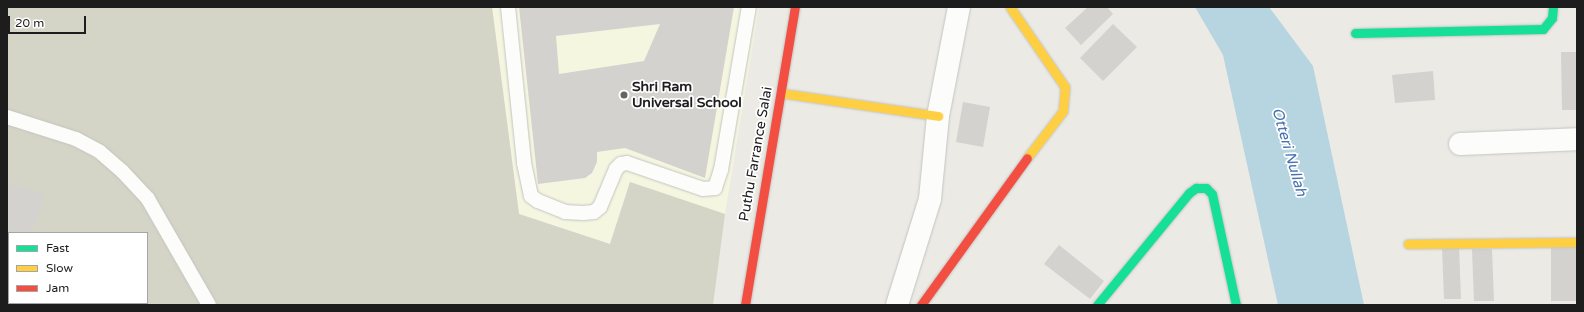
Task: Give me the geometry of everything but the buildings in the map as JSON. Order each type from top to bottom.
[{"type":"street","name":"Puthu Farrance Salai","points":[[745,305],[795,7]]},
{"type":"street","points":[[897,305],[930,199],[938,116],[959,7]]},
{"type":"street","points":[[921,305],[989,208],[1063,110],[1066,98],[1065,88],[1010,7]]},
{"type":"street","points":[[1356,33],[1543,29],[1549,25],[1552,18],[1553,7]]},
{"type":"street","points":[[781,93],[938,116]]},
{"type":"street","points":[[1460,144],[1577,138]]},
{"type":"street","points":[[1097,305],[1112,296],[1189,193],[1196,188],[1206,188],[1212,194],[1236,305]]},
{"type":"street","points":[[1408,244],[1577,242]]},
{"type":"lane","points":[[508,7],[524,163],[531,196],[538,201],[566,212],[583,213],[594,212],[600,207],[616,169],[622,164],[628,163],[703,189],[715,188],[721,170],[749,7]]},
{"type":"lane","points":[[7,117],[76,139],[100,152],[122,171],[148,199],[209,305]]},
{"type":"shaded area","points":[[7,7],[492,7],[519,214],[610,244],[630,182],[725,214],[713,305],[7,305]]},
{"type":"shaded area","name":"Shri Ram Universal School","points":[[492,7],[759,7],[725,214],[630,182],[610,244],[519,214]]},
{"type":"water","name":"Otteri Nullah","points":[[1195,7],[1269,7],[1313,66],[1364,305],[1278,305],[1223,55]]},
{"type":"traffic: fast","points":[[1355,33],[1543,29],[1552,18],[1553,7]]},
{"type":"traffic: fast","points":[[1097,305],[1189,193],[1196,188],[1206,188],[1212,194],[1236,305]]},
{"type":"traffic: slow","points":[[1010,7],[1065,87],[1063,111],[1027,158]]},
{"type":"traffic: slow","points":[[781,93],[938,116]]},
{"type":"traffic: slow","points":[[1408,244],[1577,242]]},
{"type":"traffic: jam","points":[[745,305],[795,7]]},
{"type":"traffic: jam","points":[[921,305],[1027,158]]},
{"type":"place","name":"Shri Ram Universal School","points":[[624,95]]}]
